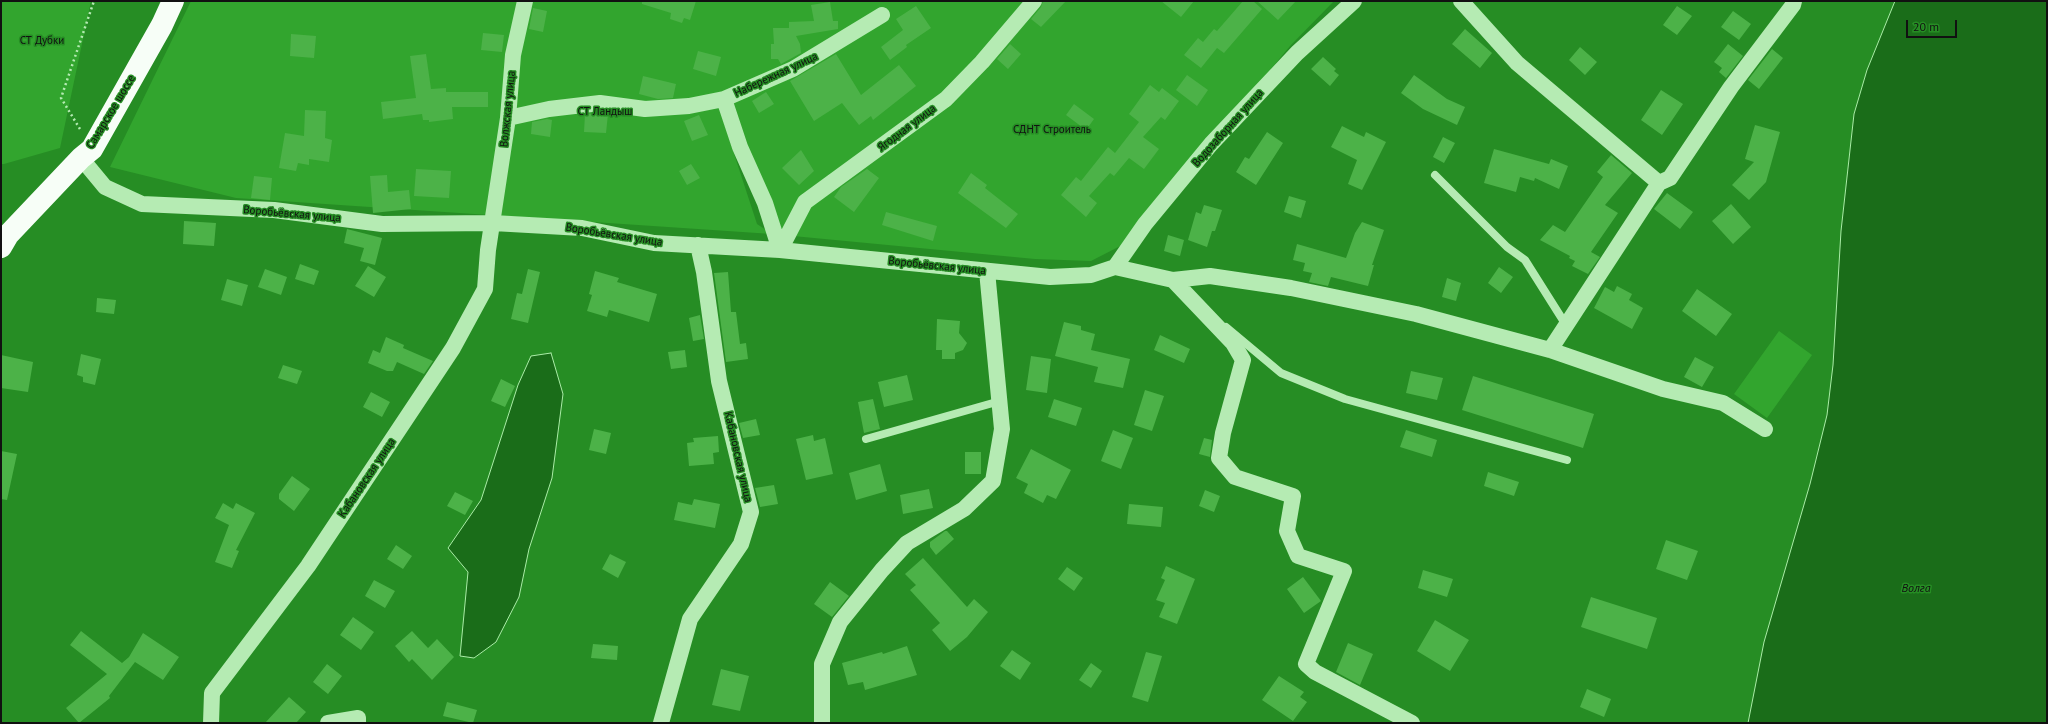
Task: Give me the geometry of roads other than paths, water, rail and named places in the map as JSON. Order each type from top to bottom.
[{"type":"main road","name":"Самарское шоссе","points":[[1,248],[8,235],[86,153],[162,25],[173,1]]},
{"type":"street","name":"Волжская улица","points":[[493,220],[508,118],[513,54],[525,1]]},
{"type":"street","name":"Ягодная улица","points":[[780,250],[805,202],[946,99],[982,62],[1034,1]]},
{"type":"street","name":"Водозаборная улица","points":[[1115,267],[1145,224],[1211,144],[1297,53],[1354,1]]},
{"type":"street","points":[[1461,1],[1517,63],[1659,184]]},
{"type":"street","points":[[1550,350],[1659,184],[1670,178],[1731,87],[1793,5],[1794,1]]},
{"type":"street","name":"Набережная улица","points":[[780,250],[765,203],[740,147],[724,99],[793,68],[882,15]]},
{"type":"street","points":[[508,118],[549,109],[600,103],[645,109],[689,106],[724,99]]},
{"type":"street","name":"Воробьёвская улица","points":[[86,153],[105,187],[142,204],[274,210],[382,224],[493,220],[582,228],[654,243],[780,250],[1050,277],[1091,275],[1115,267]]},
{"type":"street","name":"Кабановская улица","points":[[211,723],[212,693],[308,566],[453,348],[485,289],[493,220]]},
{"type":"street","name":"Кабановская улица","points":[[662,723],[690,619],[742,544],[751,512],[719,381],[704,272],[698,245]]},
{"type":"street","points":[[1115,267],[1173,280],[1210,276],[1291,288],[1416,314],[1550,350],[1663,389],[1723,403],[1765,429]]},
{"type":"street","points":[[822,723],[822,664],[840,622],[906,543],[964,510],[993,481],[1002,429],[987,271]]},
{"type":"street","points":[[1173,280],[1233,343],[1242,360],[1223,434],[1219,458],[1235,477],[1293,496],[1287,531],[1298,556],[1344,571],[1306,664],[1315,672],[1412,723]]},
{"type":"street","points":[[328,723],[358,718],[358,723]]},
{"type":"lane","points":[[1435,175],[1507,247],[1525,260],[1566,325]]},
{"type":"lane","points":[[1192,300],[1254,348],[1281,373],[1345,400],[1567,460]]},
{"type":"lane","points":[[866,439],[1000,401]]},
{"type":"water","name":"Волга","points":[[1895,1],[2047,1],[2047,723],[1748,723],[1764,642],[1810,484],[1827,415],[1833,365],[1841,231],[1854,114],[1867,70]]},
{"type":"water","points":[[551,353],[563,394],[552,478],[529,549],[519,597],[496,642],[474,658],[460,656],[468,572],[448,548],[481,500],[518,385],[531,356]]},
{"type":"park label","name":"СТ Дубки","points":[[42,41]]},
{"type":"park label","name":"СТ Ландыш","points":[[605,112]]},
{"type":"park label","name":"СДНТ Строитель","points":[[1052,130]]}]
